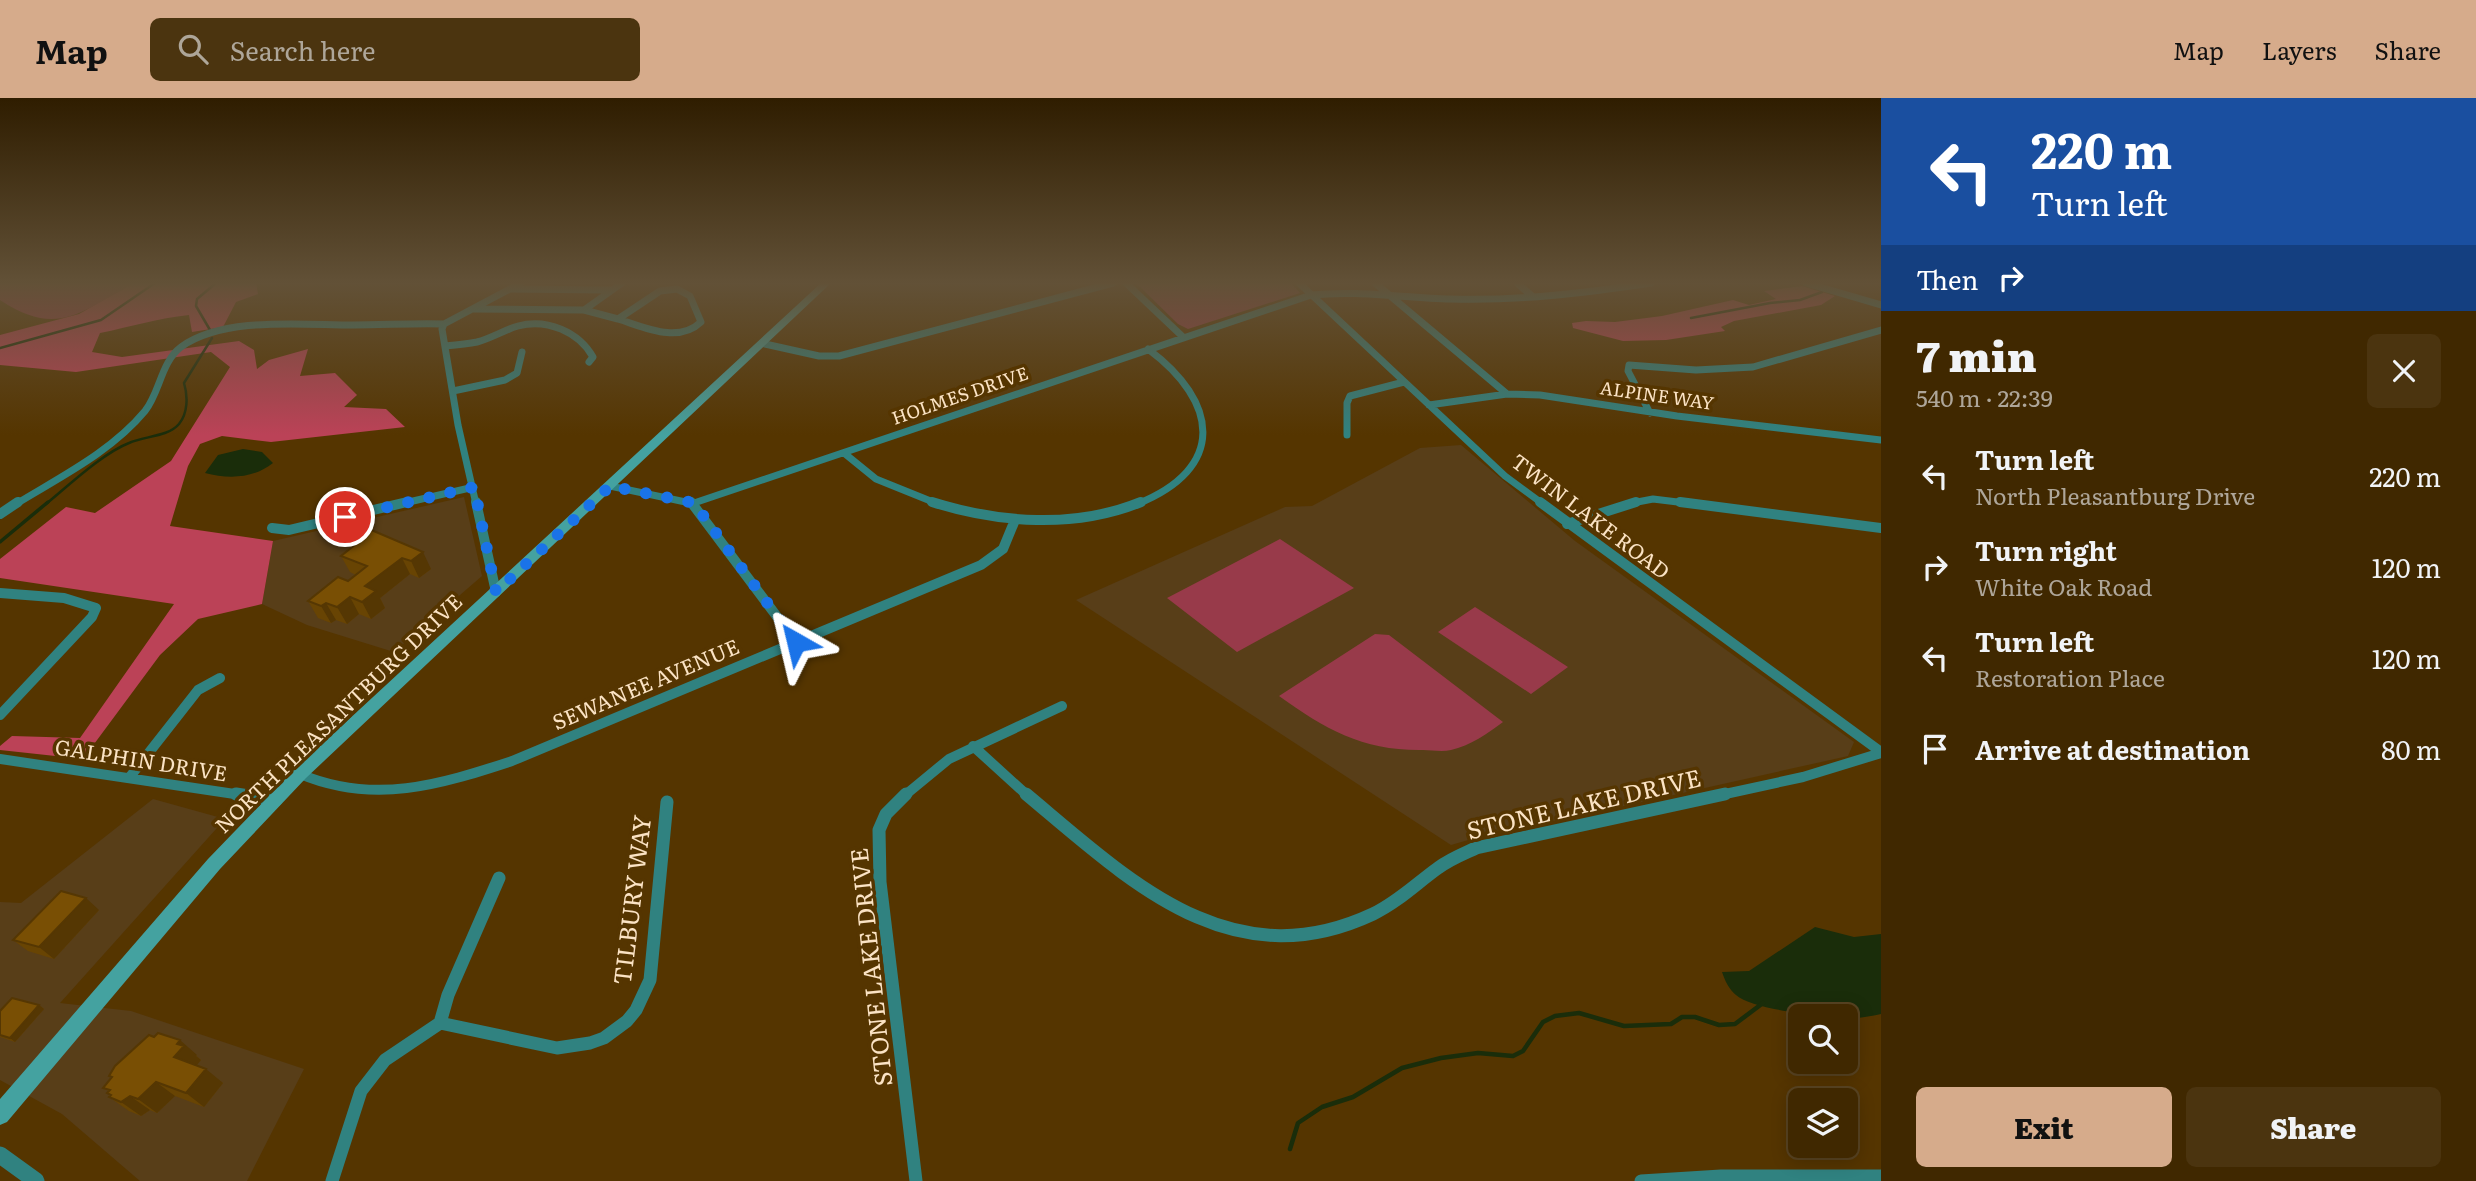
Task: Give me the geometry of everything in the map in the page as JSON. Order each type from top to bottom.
[{"type":"main road","name":"NORTH PLEASANTBURG DRIVE","points":[[0,1115],[214,864],[300,774],[776,334]]},
{"type":"street","points":[[0,514],[80,463],[132,424],[159,391],[172,354],[196,339],[214,334]]},
{"type":"street","points":[[444,334],[453,391],[496,592]]},
{"type":"street","points":[[445,346],[478,341],[499,334]]},
{"type":"street","points":[[570,334],[577,337],[592,354],[593,358],[589,362]]},
{"type":"street","points":[[765,344],[819,356],[839,356],[923,334]]},
{"type":"street","points":[[1178,334],[1182,337]]},
{"type":"street","name":"HOLMES DRIVE","points":[[694,503],[1193,334]]},
{"type":"street","name":"TWIN LAKE ROAD","points":[[1352,334],[1495,467],[1567,524],[1881,752]]},
{"type":"street","points":[[1434,334],[1507,394]]},
{"type":"street","points":[[1650,413],[1628,370],[1629,365],[1696,370],[1753,367],[1869,334]]},
{"type":"street","points":[[844,453],[872,476],[904,492],[951,508],[1015,520],[1084,516],[1131,507],[1161,494],[1190,471],[1200,450],[1203,427],[1191,390],[1148,349]]},
{"type":"street","points":[[453,391],[509,379],[517,373],[522,352]]},
{"type":"street","points":[[1347,435],[1347,403],[1350,396],[1404,382]]},
{"type":"street","name":"ALPINE WAY","points":[[1429,405],[1507,394],[1558,397],[1650,413],[1881,440]]},
{"type":"street","points":[[610,486],[694,503],[796,642]]},
{"type":"street","points":[[272,528],[289,530],[474,487]]},
{"type":"street","points":[[1567,524],[1628,504],[1653,499],[1881,528]]},
{"type":"street","name":"SEWANEE AVENUE","points":[[300,774],[320,785],[371,790],[418,788],[471,776],[539,751],[981,565],[1003,549],[1015,520]]},
{"type":"street","points":[[0,593],[73,600],[92,604],[96,608],[92,617],[0,715]]},
{"type":"street","points":[[129,778],[198,690],[220,678]]},
{"type":"street","points":[[973,746],[1062,706]]},
{"type":"street","name":"STONE LAKE DRIVE","points":[[916,1181],[877,842],[886,814],[905,795],[949,760],[973,746],[988,762],[1090,847],[1158,895],[1213,925],[1240,933],[1263,935],[1331,927],[1363,918],[1398,899],[1440,866],[1476,848],[1803,777],[1881,752]]},
{"type":"street","name":"GALPHIN DRIVE","points":[[0,759],[276,800]]},
{"type":"street","name":"TILBURY WAY","points":[[440,1023],[557,1048],[592,1043],[608,1037],[625,1024],[643,1000],[650,980],[667,802]]},
{"type":"street","points":[[332,1181],[361,1091],[385,1060],[440,1023],[448,995],[499,878]]},
{"type":"street","points":[[0,1155],[36,1181]]},
{"type":"street","points":[[1642,1181],[1721,1176],[1881,1176]]},
{"type":"shaded area","points":[[100,334],[92,352],[122,357],[239,341],[254,350],[257,369],[269,360],[308,349],[300,376],[335,373],[357,395],[344,407],[386,409],[405,427],[271,442],[222,436],[200,444],[188,466],[170,526],[273,541],[262,604],[198,619],[160,655],[83,759],[0,750],[0,746],[12,736],[80,738],[174,604],[0,578],[0,559],[66,507],[95,513],[171,461],[230,367],[211,352],[76,372],[0,365],[0,335]]},
{"type":"shaded area","points":[[1594,334],[1708,334],[1666,340],[1623,341]]},
{"type":"shaded area","points":[[1461,445],[1575,541],[1854,742],[1848,756],[1570,818],[1506,829],[1451,845],[1076,600],[1285,507],[1312,506],[1420,448]]},
{"type":"shaded area","points":[[243,449],[262,452],[273,463],[249,475],[223,476],[205,473],[218,455]]},
{"type":"shaded area","points":[[464,497],[482,576],[394,652],[307,625],[262,604],[273,541]]},
{"type":"shaded area","points":[[1280,539],[1354,588],[1237,652],[1167,598]]},
{"type":"shaded area","points":[[1475,607],[1568,667],[1531,694],[1438,632]]},
{"type":"shaded area","points":[[1375,634],[1389,635],[1503,722],[1478,739],[1444,751],[1382,747],[1346,736],[1313,719],[1279,696]]},
{"type":"shaded area","points":[[153,799],[225,819],[60,1003],[131,1011],[304,1069],[247,1181],[140,1181],[62,1114],[0,1080],[0,902],[21,903]]},
{"type":"shaded area","points":[[1815,927],[1854,937],[1881,934],[1881,1014],[1858,1018],[1858,1004],[1788,1004],[1788,1012],[1745,1001],[1729,987],[1722,972],[1749,971]]},
{"type":"building","points":[[369,529],[423,552],[411,561],[402,558],[365,586],[376,591],[362,602],[350,597],[337,607],[326,603],[321,606],[308,601],[338,577],[348,581],[367,566],[341,556],[356,544],[351,543]]},
{"type":"building","points":[[61,891],[86,898],[39,947],[13,940]]},
{"type":"building","points":[[12,998],[39,1005],[10,1038],[0,1035],[0,1011]]},
{"type":"building","points":[[158,1033],[180,1040],[177,1044],[184,1046],[174,1057],[206,1069],[186,1093],[156,1082],[138,1099],[130,1096],[121,1102],[109,1097],[111,1095],[107,1093],[110,1090],[103,1088],[112,1077],[109,1076],[115,1066],[149,1035],[154,1037]]},
{"type":"waterway","points":[[0,348],[52,334]]},
{"type":"waterway","points":[[46,504],[108,454],[135,441],[169,431],[179,424],[186,404],[184,383],[212,338]]},
{"type":"waterway","points":[[0,542],[48,502]]},
{"type":"waterway","points":[[1290,1149],[1298,1123],[1322,1107],[1353,1097],[1402,1068],[1441,1058],[1478,1053],[1513,1056],[1523,1051],[1543,1022],[1555,1016],[1579,1013],[1624,1026],[1671,1024],[1682,1017],[1695,1017],[1719,1025],[1735,1024],[1763,1003]]},
{"type":"route","points":[[345,517],[474,487],[496,592],[610,486],[694,503],[796,642]]}]
